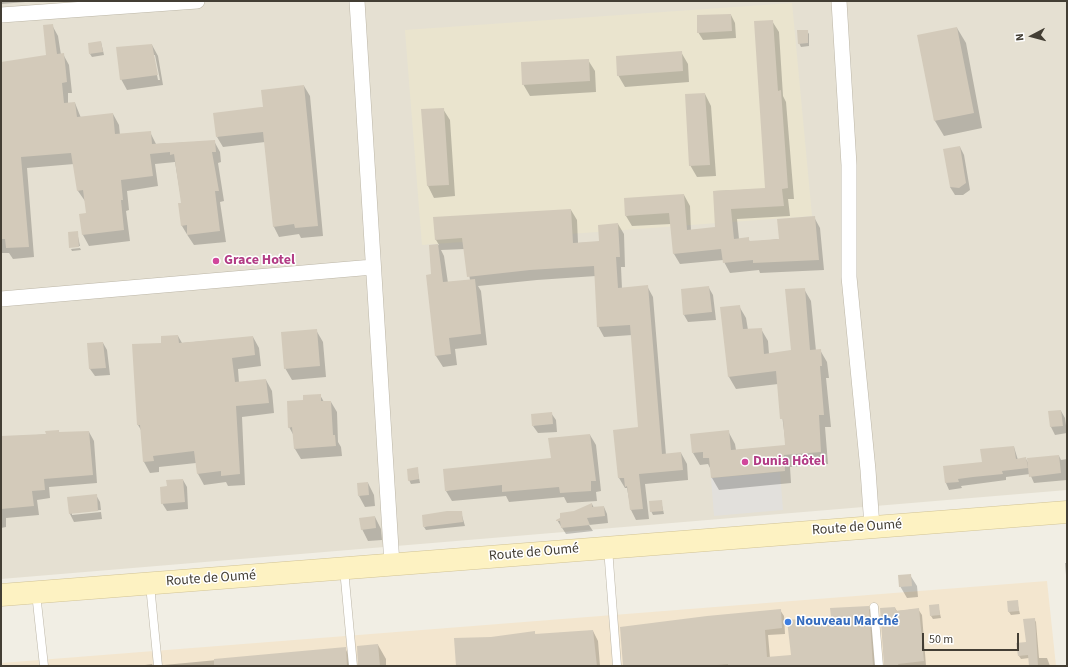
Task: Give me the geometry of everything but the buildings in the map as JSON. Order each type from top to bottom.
[{"type":"street","points":[[1,15],[197,1]]},
{"type":"street","points":[[356,1],[392,565]]},
{"type":"street","points":[[839,1],[849,165],[849,276],[868,470],[872,527]]},
{"type":"street","points":[[1,298],[373,268]]},
{"type":"street","name":"Route de Oumé","points":[[1,596],[1067,512]]},
{"type":"lane","points":[[608,548],[617,666]]},
{"type":"lane","points":[[344,568],[352,666]]},
{"type":"lane","points":[[150,584],[158,666]]},
{"type":"lane","points":[[36,593],[44,666]]},
{"type":"lane","points":[[874,607],[879,666]]},
{"type":"shaded area","points":[[1,1],[1067,1],[1067,490],[1,579]]},
{"type":"shaded area","points":[[792,3],[812,216],[422,245],[405,30]]},
{"type":"shaded area","points":[[780,472],[783,510],[714,516],[711,478]]},
{"type":"shaded area","name":"Nouveau Marché","points":[[1047,581],[1056,666],[1,666],[1,663]]},
{"type":"place","name":"Grace Hotel","points":[[216,261]]},
{"type":"place","name":"Dunia Hôtel","points":[[745,462]]},
{"type":"place","name":"Nouveau Marché","points":[[788,622]]}]
